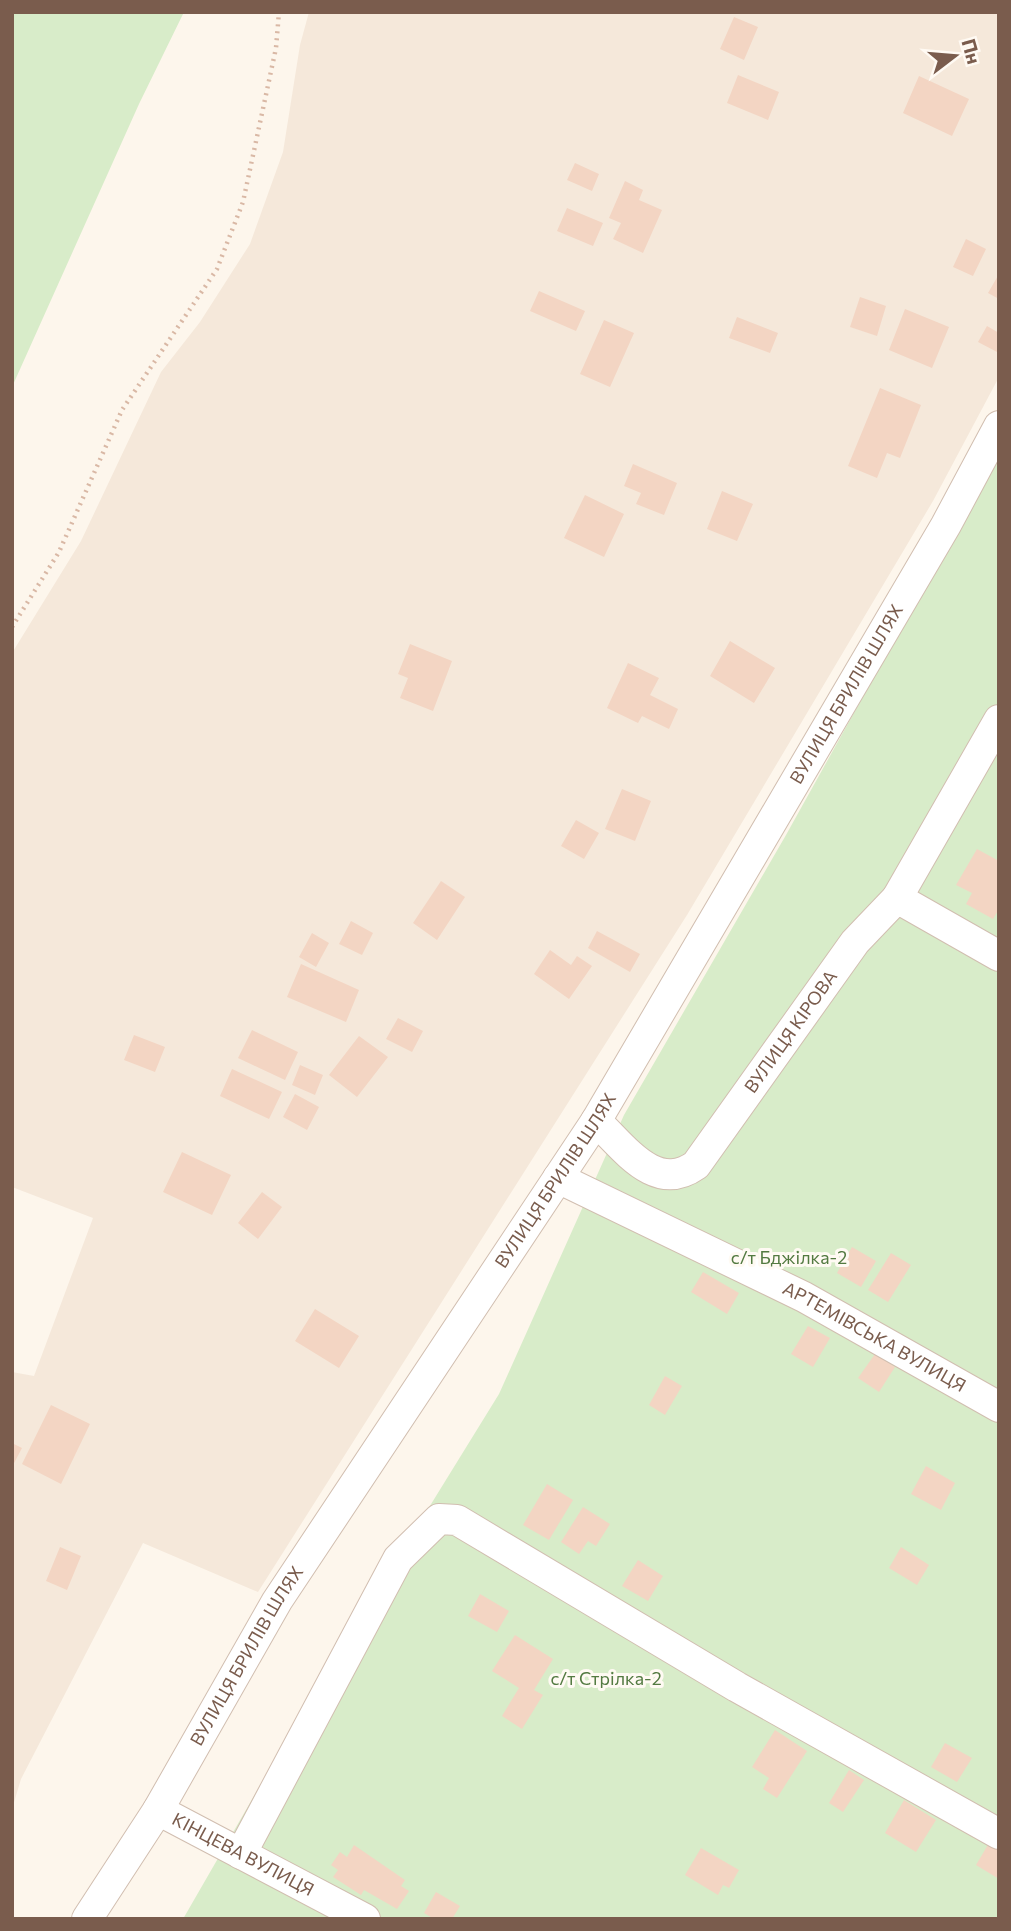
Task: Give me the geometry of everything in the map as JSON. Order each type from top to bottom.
[{"type":"street","name":"ВУЛИЦЯ БРИЛІВ ШЛЯХ","points":[[86,1919],[158,1810],[277,1601],[596,1121],[946,525],[999,426]]},
{"type":"street","points":[[999,720],[897,898],[999,956]]},
{"type":"street","name":"ВУЛИЦЯ КІРОВА","points":[[596,1121],[649,1170],[660,1175],[673,1176],[696,1165],[847,953],[897,898]]},
{"type":"street","name":"АРТЕМІВСЬКА ВУЛИЦЯ","points":[[558,1178],[804,1297],[999,1407]]},
{"type":"street","points":[[241,1854],[398,1559],[439,1520],[457,1520],[737,1686],[999,1834]]},
{"type":"street","name":"КІНЦЕВА ВУЛИЦЯ","points":[[158,1810],[365,1919]]},
{"type":"path","points":[[12,627],[60,552],[122,410],[217,269],[243,202],[276,48],[279,12]]},
{"type":"shaded area","points":[[309,12],[999,12],[999,377],[933,501],[687,915],[258,1592],[143,1543],[21,1779],[12,1809],[12,1372],[34,1376],[93,1218],[12,1187],[12,653],[81,541],[161,372],[200,322],[250,244],[283,152],[300,45]]},
{"type":"green space","points":[[12,12],[184,12],[139,104],[12,387]]},
{"type":"green space","points":[[999,452],[999,1919],[183,1919],[299,1718],[499,1394],[624,1115],[786,835]]},
{"type":"building","points":[[734,17],[758,27],[744,60],[720,49]]},
{"type":"building","points":[[738,75],[779,92],[768,120],[727,103]]},
{"type":"building","points":[[919,76],[969,99],[952,136],[903,113]]},
{"type":"building","points":[[575,163],[599,174],[592,191],[567,180]]},
{"type":"building","points":[[625,181],[643,190],[639,200],[662,210],[643,253],[613,239],[621,223],[609,218]]},
{"type":"building","points":[[567,208],[603,223],[593,246],[557,231]]},
{"type":"building","points":[[966,239],[986,249],[973,276],[953,267]]},
{"type":"building","points":[[999,274],[999,299],[988,293]]},
{"type":"building","points":[[539,291],[585,311],[576,331],[530,311]]},
{"type":"building","points":[[860,297],[886,306],[877,336],[850,327]]},
{"type":"building","points":[[905,309],[949,327],[932,368],[889,350]]},
{"type":"building","points":[[737,317],[778,333],[770,353],[729,338]]},
{"type":"building","points":[[604,320],[634,333],[610,387],[580,374]]},
{"type":"building","points":[[987,326],[999,333],[999,353],[978,342]]},
{"type":"building","points":[[880,388],[921,405],[900,458],[887,453],[877,478],[848,466]]},
{"type":"building","points":[[633,464],[677,483],[664,515],[636,504],[641,493],[624,486]]},
{"type":"building","points":[[722,491],[753,504],[737,541],[707,529]]},
{"type":"building","points":[[585,495],[624,514],[604,557],[564,538]]},
{"type":"building","points":[[730,641],[775,668],[754,703],[710,676]]},
{"type":"building","points":[[410,644],[452,661],[433,711],[400,698],[408,678],[398,674]]},
{"type":"building","points":[[628,663],[659,678],[650,695],[678,709],[669,729],[642,716],[638,723],[607,708]]},
{"type":"building","points":[[622,789],[651,801],[635,841],[605,829]]},
{"type":"building","points":[[576,820],[599,833],[584,859],[561,846]]},
{"type":"building","points":[[977,849],[999,861],[999,909],[993,919],[966,904],[972,893],[956,885]]},
{"type":"building","points":[[441,881],[465,897],[437,940],[413,923]]},
{"type":"building","points":[[351,921],[373,933],[362,955],[339,944]]},
{"type":"building","points":[[597,931],[640,954],[630,972],[588,948]]},
{"type":"building","points":[[312,933],[329,943],[316,967],[299,957]]},
{"type":"building","points":[[550,950],[571,965],[577,956],[592,966],[569,999],[534,974]]},
{"type":"building","points":[[301,964],[359,990],[346,1022],[287,997]]},
{"type":"building","points":[[398,1018],[423,1031],[412,1052],[386,1039]]},
{"type":"building","points":[[252,1030],[298,1052],[285,1080],[238,1058]]},
{"type":"building","points":[[134,1035],[165,1047],[155,1072],[124,1060]]},
{"type":"building","points":[[359,1036],[388,1057],[357,1097],[329,1075]]},
{"type":"building","points":[[300,1065],[323,1075],[315,1095],[292,1085]]},
{"type":"building","points":[[232,1069],[282,1092],[269,1119],[220,1096]]},
{"type":"building","points":[[295,1094],[319,1107],[307,1130],[283,1117]]},
{"type":"building","points":[[182,1152],[231,1175],[212,1215],[163,1192]]},
{"type":"building","points":[[262,1192],[282,1207],[258,1239],[238,1223]]},
{"type":"building","points":[[852,1247],[876,1261],[861,1287],[837,1273]]},
{"type":"building","points":[[891,1253],[911,1265],[888,1302],[868,1290]]},
{"type":"building","points":[[703,1272],[739,1293],[727,1314],[691,1292]]},
{"type":"building","points":[[315,1309],[359,1336],[339,1368],[295,1341]]},
{"type":"building","points":[[808,1326],[830,1338],[813,1367],[791,1354]]},
{"type":"building","points":[[875,1354],[895,1367],[879,1392],[858,1378]]},
{"type":"building","points":[[665,1376],[682,1386],[665,1415],[649,1405]]},
{"type":"building","points":[[51,1405],[90,1424],[61,1484],[22,1464]]},
{"type":"building","points":[[12,1443],[22,1448],[12,1467]]},
{"type":"building","points":[[926,1466],[955,1483],[941,1510],[911,1494]]},
{"type":"building","points":[[547,1484],[573,1500],[549,1540],[523,1525]]},
{"type":"building","points":[[583,1507],[610,1524],[596,1546],[588,1541],[579,1554],[561,1542]]},
{"type":"building","points":[[60,1547],[81,1556],[67,1590],[46,1581]]},
{"type":"building","points":[[901,1547],[929,1565],[917,1585],[889,1568]]},
{"type":"building","points":[[638,1560],[663,1576],[648,1601],[622,1586]]},
{"type":"building","points":[[480,1594],[509,1611],[497,1632],[468,1616]]},
{"type":"building","points":[[515,1635],[553,1659],[534,1690],[543,1695],[522,1729],[502,1716],[519,1688],[492,1671]]},
{"type":"building","points":[[775,1730],[807,1751],[777,1798],[763,1789],[769,1778],[752,1767]]},
{"type":"building","points":[[945,1743],[972,1758],[957,1782],[931,1767]]},
{"type":"building","points":[[849,1770],[864,1780],[843,1812],[829,1803]]},
{"type":"building","points":[[904,1800],[936,1820],[916,1852],[885,1833]]},
{"type":"building","points":[[992,1838],[999,1842],[999,1879],[976,1865]]},
{"type":"building","points":[[354,1845],[405,1880],[401,1886],[409,1891],[397,1909],[364,1890],[361,1895],[333,1877],[338,1870],[331,1865],[340,1852],[347,1857]]},
{"type":"building","points":[[701,1848],[739,1870],[729,1888],[723,1885],[718,1895],[685,1875]]},
{"type":"building","points":[[436,1892],[460,1906],[452,1919],[434,1919],[424,1913]]},
{"type":"park label","name":"с/т Бджілка-2","points":[[789,1258]]},
{"type":"park label","name":"с/т Стрілка-2","points":[[606,1679]]}]
